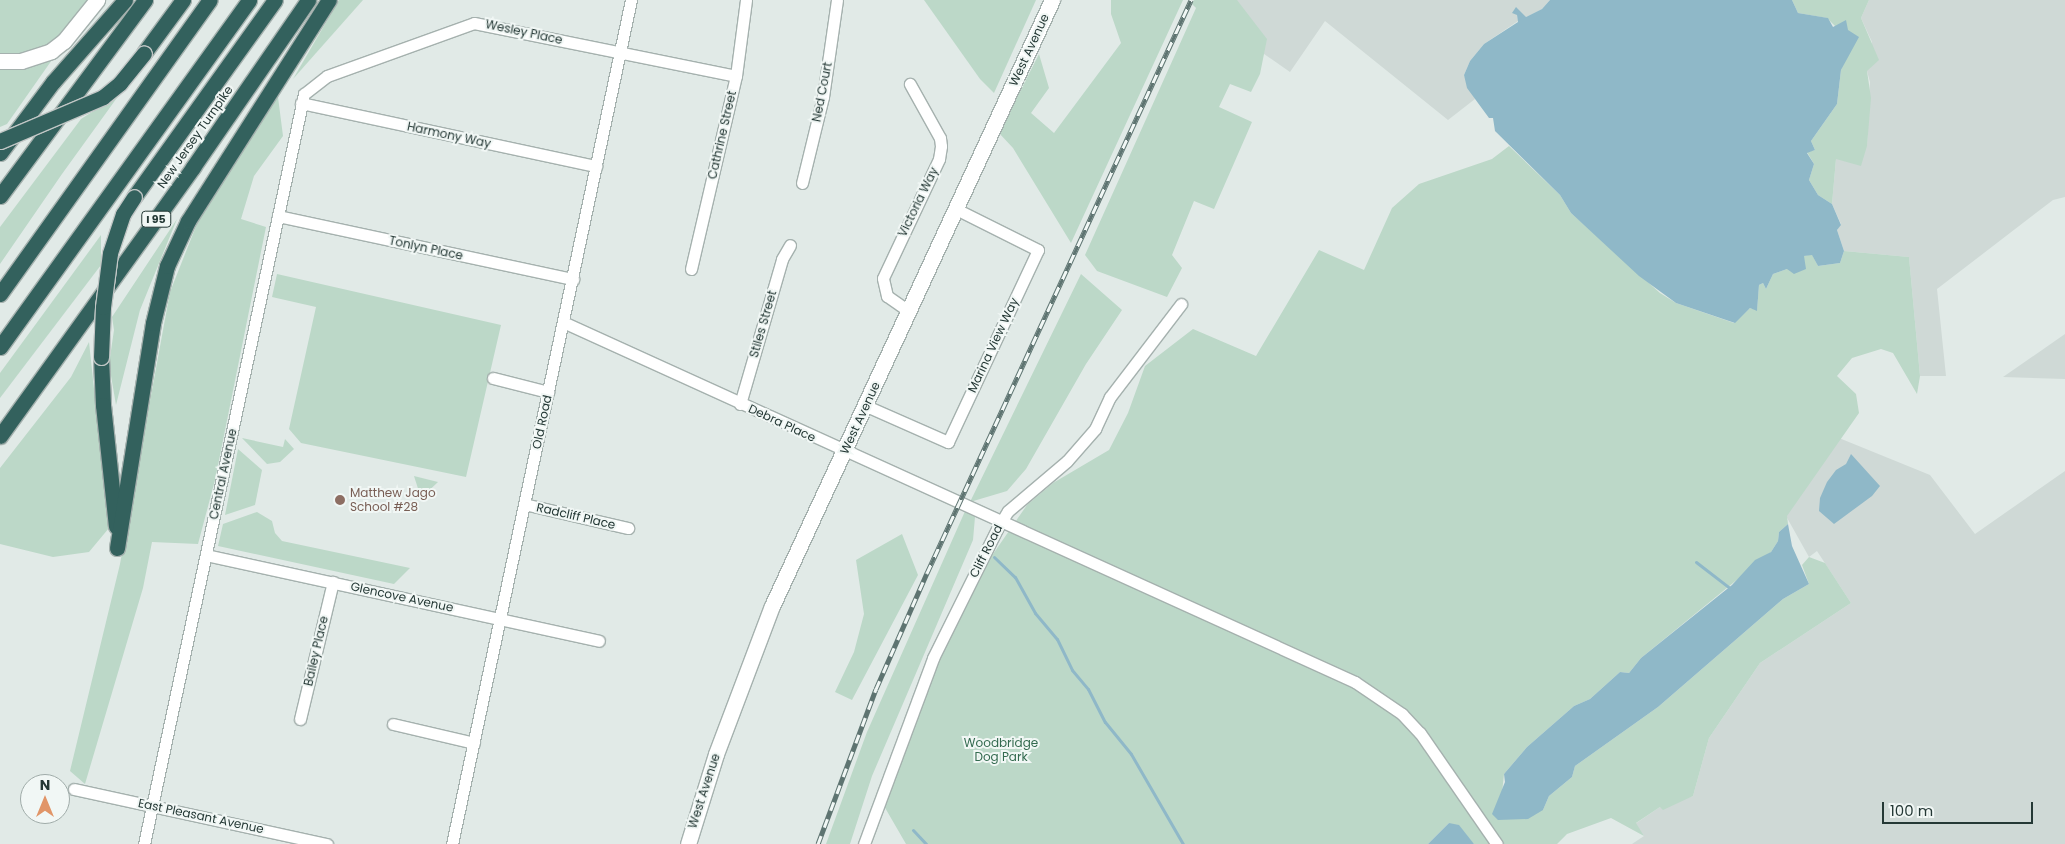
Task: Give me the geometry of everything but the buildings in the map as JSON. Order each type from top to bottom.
[{"type":"highway","points":[[0,153],[53,82],[125,0]]},
{"type":"highway","points":[[0,196],[145,0]]},
{"type":"highway","points":[[0,141],[103,97],[120,83],[183,0]]},
{"type":"highway","points":[[0,294],[210,0]]},
{"type":"highway","points":[[0,348],[249,0]]},
{"type":"highway","points":[[275,0],[134,197],[119,223],[110,253],[103,306],[101,357],[117,548],[153,323],[167,266],[188,221],[329,0]]},
{"type":"highway","name":"New Jersey Turnpike","points":[[0,436],[182,182],[308,0]]},
{"type":"street","points":[[0,61],[21,61],[51,51],[97,0]]},
{"type":"street","name":"Old Road","points":[[452,844],[502,619],[524,504],[631,0]]},
{"type":"street","name":"Cathrine Street","points":[[691,269],[736,76],[746,0]]},
{"type":"street","name":"Ned Court","points":[[802,183],[823,98],[837,0]]},
{"type":"street","name":"West Avenue","points":[[688,844],[716,754],[772,606],[864,406],[910,312],[1052,0]]},
{"type":"street","name":"Wesley Place","points":[[301,103],[310,88],[327,76],[474,23],[736,76]]},
{"type":"street","name":"Victoria Way","points":[[910,84],[940,138],[941,146],[939,159],[883,278],[887,296],[910,312]]},
{"type":"street","name":"Harmony Way","points":[[301,103],[596,166]]},
{"type":"street","name":"Central Avenue","points":[[144,844],[301,103]]},
{"type":"street","name":"Marina View Way","points":[[864,406],[948,442],[1038,250],[956,209]]},
{"type":"street","name":"Tonlyn Place","points":[[278,216],[573,279]]},
{"type":"street","name":"Stiles Street","points":[[740,404],[782,259],[790,245]]},
{"type":"street","name":"Cliff Road","points":[[864,844],[933,658],[1001,521],[1022,496],[1067,461],[1095,429],[1110,397],[1181,304]]},
{"type":"street","name":"Debra Place","points":[[563,322],[844,452],[1001,521],[1355,682],[1402,714],[1420,733],[1497,844]]},
{"type":"street","points":[[493,378],[548,392]]},
{"type":"street","name":"Radcliff Place","points":[[524,504],[628,528]]},
{"type":"street","name":"Glencove Avenue","points":[[206,555],[599,641]]},
{"type":"street","name":"Bailey Place","points":[[300,719],[332,582]]},
{"type":"street","points":[[393,724],[474,743]]},
{"type":"street","name":"East Pleasant Avenue","points":[[74,789],[153,804],[327,844]]},
{"type":"shaded area","points":[[1194,0],[1550,0],[1542,9],[1526,17],[1517,15],[1518,21],[1484,44],[1470,61],[1464,75],[1475,99],[1448,120],[1325,21],[1290,72],[1192,4]]},
{"type":"shaded area","points":[[1869,0],[2065,0],[2065,197],[2053,200],[1937,289],[1946,376],[1920,376],[1909,257],[1844,251],[1837,230],[1841,224],[1832,204],[1836,159],[1867,146],[1870,82],[1867,71],[1872,42],[1861,18]]},
{"type":"shaded area","points":[[2065,334],[2065,379],[2003,377]]},
{"type":"shaded area","points":[[1839,438],[1930,475],[1975,534],[2065,471],[2065,844],[1632,844],[1644,836],[1635,824],[1660,807],[1693,796],[1709,738],[1760,663],[1851,603],[1817,551],[1809,557],[1786,516]]},
{"type":"green space","points":[[0,0],[94,0],[7,124],[0,127]]},
{"type":"green space","points":[[339,0],[363,0],[293,79]]},
{"type":"green space","points":[[924,0],[1036,0],[994,93],[980,79]]},
{"type":"green space","points":[[1111,0],[1183,0],[1071,243],[1013,148],[999,133],[1039,54],[1049,88],[1031,113],[1054,133],[1121,43],[1111,14]]},
{"type":"green space","points":[[1194,0],[1237,0],[1267,39],[1260,74],[1251,92],[1230,84],[1219,107],[1252,122],[1214,209],[1194,201],[1172,255],[1182,268],[1167,297],[1097,271],[1085,255],[1196,8],[1192,4]]},
{"type":"green space","points":[[1792,0],[1869,0],[1861,18],[1879,60],[1867,71],[1871,98],[1867,146],[1861,166],[1836,159],[1832,204],[1818,195],[1809,180],[1814,164],[1807,152],[1815,150],[1811,141],[1837,104],[1841,70],[1853,44],[1827,18],[1798,13]]},
{"type":"green space","points":[[119,95],[0,264],[0,227],[81,119]]},
{"type":"green space","points":[[278,97],[283,136],[254,176],[241,219],[266,227],[215,480],[198,544],[152,542],[143,588],[85,784],[70,771],[120,564],[170,292],[204,206]]},
{"type":"green space","name":"Woodbridge Dog Park","points":[[1509,146],[1560,195],[1571,213],[1660,293],[1676,303],[1734,323],[1750,308],[1757,310],[1759,285],[1763,283],[1766,289],[1773,274],[1787,269],[1804,256],[1812,254],[1818,266],[1840,263],[1844,251],[1909,257],[1920,376],[1917,394],[1893,353],[1881,349],[1852,358],[1837,376],[1856,394],[1859,413],[1787,516],[1788,524],[1779,532],[1778,541],[1771,552],[1641,658],[1629,673],[1620,672],[1590,699],[1574,706],[1527,747],[1504,774],[1502,793],[1543,810],[1549,796],[1572,777],[1575,766],[1658,707],[1783,599],[1809,584],[1802,565],[1809,557],[1825,563],[1851,603],[1760,663],[1709,738],[1693,796],[1663,810],[1660,807],[1636,823],[1644,836],[1611,818],[1567,834],[1557,844],[1474,844],[1449,823],[1428,844],[906,844],[884,806],[916,707],[975,580],[1027,505],[1053,483],[1109,450],[1128,413],[1145,366],[1193,329],[1256,356],[1319,250],[1364,270],[1392,208],[1419,184],[1492,159]]},
{"type":"green space","points":[[177,219],[140,310],[116,405],[109,364],[114,330],[112,317]]},
{"type":"green space","points":[[101,235],[101,265],[0,398],[0,373]]},
{"type":"green space","points":[[277,274],[501,325],[466,477],[301,443],[289,429],[316,307],[272,297]]},
{"type":"green space","points":[[1081,274],[1122,310],[1086,364],[1026,469],[1007,491],[970,502]]},
{"type":"green space","points":[[89,342],[109,528],[89,552],[53,557],[0,544],[0,468],[71,377]]},
{"type":"green space","points":[[242,438],[283,447],[285,439],[294,449],[280,462],[267,464]]},
{"type":"green space","points":[[238,449],[262,470],[255,505],[225,515]]},
{"type":"green space","points":[[414,476],[438,482],[421,498]]},
{"type":"green space","points":[[966,509],[975,517],[973,540],[872,776],[850,844],[826,844],[867,732]]},
{"type":"green space","points":[[257,512],[272,521],[275,533],[282,541],[410,568],[394,584],[218,546],[223,524]]},
{"type":"green space","points":[[902,534],[918,575],[852,700],[835,692],[854,652],[864,614],[856,560]]},
{"type":"water","points":[[1550,0],[1792,0],[1798,13],[1828,18],[1833,27],[1846,20],[1848,30],[1859,37],[1841,70],[1837,104],[1811,141],[1815,150],[1807,153],[1814,164],[1809,180],[1818,195],[1832,204],[1841,225],[1837,230],[1844,251],[1840,263],[1818,266],[1812,255],[1804,256],[1806,269],[1794,274],[1787,269],[1773,274],[1766,289],[1763,283],[1759,285],[1757,311],[1750,308],[1735,323],[1676,303],[1639,276],[1571,213],[1560,195],[1495,131],[1493,118],[1489,118],[1467,88],[1464,75],[1470,61],[1484,44],[1518,22],[1517,15],[1512,13],[1516,7],[1526,17],[1542,9]]},
{"type":"water","points":[[1851,454],[1880,486],[1872,496],[1834,524],[1819,511],[1820,498],[1827,482],[1836,470],[1846,464]]},
{"type":"water","points":[[1788,524],[1792,546],[1809,584],[1783,599],[1658,707],[1575,766],[1572,777],[1549,796],[1543,810],[1528,819],[1498,820],[1492,814],[1505,782],[1504,774],[1527,747],[1574,706],[1590,699],[1620,672],[1629,673],[1641,658],[1732,585],[1755,560],[1771,552],[1778,541],[1779,532]]},
{"type":"water","points":[[1449,823],[1459,825],[1474,844],[1428,844]]},
{"type":"waterway","points":[[994,557],[1015,577],[1035,613],[1057,639],[1072,670],[1088,689],[1105,722],[1131,754],[1183,844]]},
{"type":"waterway","points":[[1696,562],[1731,589]]},
{"type":"waterway","points":[[913,830],[926,844]]},
{"type":"railway","points":[[818,844],[876,689],[927,573],[1191,0]]},
{"type":"place","name":"Matthew Jago School #28","points":[[340,500]]}]
